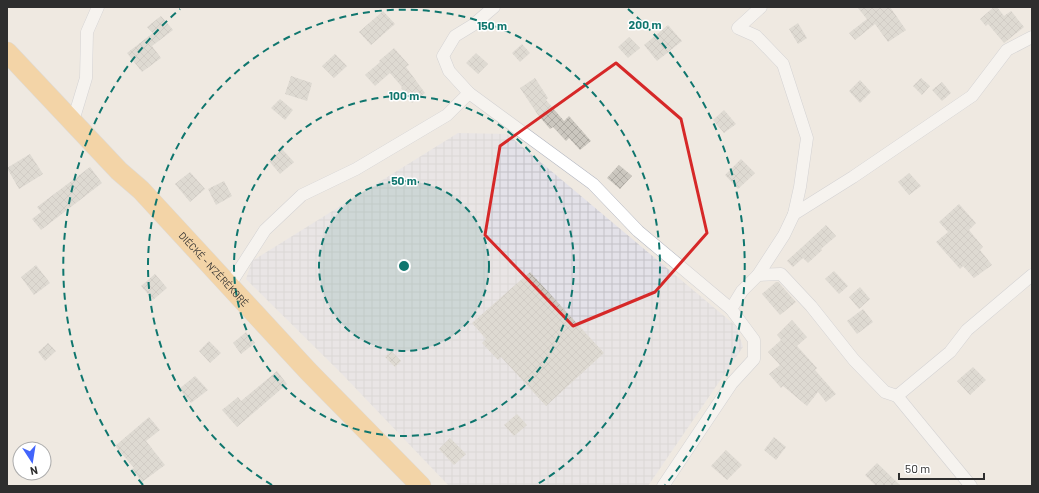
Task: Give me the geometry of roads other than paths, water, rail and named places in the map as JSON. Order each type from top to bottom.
[{"type":"highway","name":"DIÉCKÉ - N'ZÉRÉKORÉ","points":[[7,52],[119,171],[141,190],[308,371],[421,486]]},
{"type":"street","points":[[72,121],[86,78],[87,32],[98,7]]},
{"type":"street","points":[[494,7],[473,25],[455,36],[443,56],[449,71],[469,93],[593,184],[638,231],[731,309],[754,340],[754,360],[732,384],[663,486]]},
{"type":"street","points":[[731,309],[742,291],[758,275],[784,235],[794,214],[800,187],[807,138],[783,64],[756,36],[738,28],[761,7]]},
{"type":"street","points":[[794,214],[852,177],[972,96],[1007,50],[1032,38]]},
{"type":"street","points":[[229,286],[266,230],[302,195],[356,169],[447,115],[469,93]]},
{"type":"street","points":[[758,275],[781,274],[811,306],[854,360],[885,392],[897,396],[971,486]]},
{"type":"street","points":[[897,396],[950,352],[967,330],[1032,276]]}]
